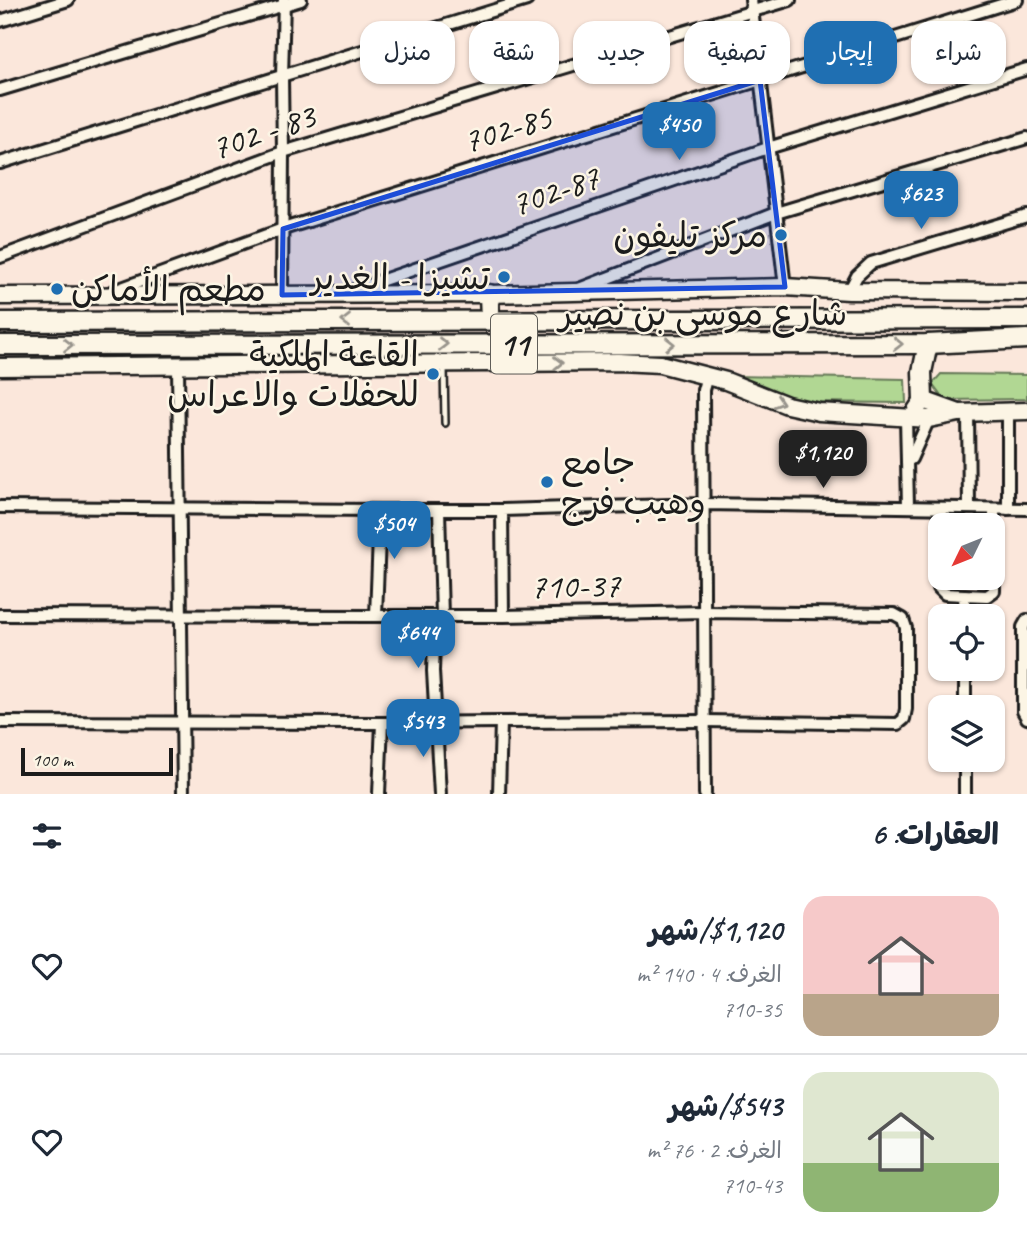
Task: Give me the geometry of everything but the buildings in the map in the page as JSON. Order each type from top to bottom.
[{"type":"main road","points":[[489,294],[489,320]]},
{"type":"main road","name":"شارع موسى بن نصير","points":[[0,322],[1022,317]]},
{"type":"main road","name":"شارع موسى بن نصير","points":[[0,345],[928,344],[1027,340]]},
{"type":"main road","points":[[923,400],[922,372],[928,344]]},
{"type":"street","points":[[0,21],[68,0]]},
{"type":"street","points":[[0,90],[285,2],[300,0]]},
{"type":"street","points":[[0,163],[527,0]]},
{"type":"street","name":"702 - 83","points":[[0,257],[284,152],[751,6],[790,0]]},
{"type":"street","name":"702-85","points":[[790,71],[1017,0]]},
{"type":"street","points":[[282,295],[282,77],[285,2]]},
{"type":"street","name":"702-87","points":[[343,294],[768,148],[1027,69]]},
{"type":"street","name":"702-85","points":[[97,296],[283,229],[747,84]]},
{"type":"street","points":[[760,84],[785,288]]},
{"type":"street","points":[[574,290],[776,214],[1027,138]]},
{"type":"street","points":[[849,291],[857,276],[870,262],[1027,216]]},
{"type":"street","points":[[0,296],[489,294],[574,290],[785,288],[1027,292]]},
{"type":"street","points":[[0,367],[660,364],[705,383],[726,381],[787,405],[819,412],[929,419],[963,413],[1027,411]]},
{"type":"street","points":[[178,366],[183,794]]},
{"type":"street","points":[[705,383],[705,794]]},
{"type":"street","points":[[906,418],[923,400],[963,413]]},
{"type":"street","points":[[1008,411],[1008,509]]},
{"type":"street","points":[[963,413],[969,509]]},
{"type":"street","points":[[906,418],[908,506]]},
{"type":"street","points":[[909,465],[929,419]]},
{"type":"street","points":[[0,507],[502,510],[704,504],[1027,509]]},
{"type":"street","points":[[941,509],[941,513]]},
{"type":"street","points":[[941,590],[987,596],[994,591],[994,509]]},
{"type":"street","points":[[376,617],[380,510]]},
{"type":"street","points":[[439,510],[438,616],[433,671],[440,794]]},
{"type":"street","name":"710-37","points":[[502,510],[503,616],[704,611],[894,614],[903,619],[906,628],[906,709],[904,719],[898,724],[705,721]]},
{"type":"street","points":[[964,595],[964,604]]},
{"type":"street","points":[[0,615],[503,616]]},
{"type":"street","points":[[1027,620],[1023,627],[1023,711],[1027,718]]},
{"type":"street","points":[[0,722],[705,721]]},
{"type":"street","points":[[499,794],[501,722]]},
{"type":"street","points":[[379,794],[382,723]]},
{"type":"street","points":[[965,772],[965,794]]},
{"type":"lane","points":[[444,364],[445,423]]},
{"type":"highlighted area","points":[[760,80],[785,287],[282,295],[283,229]]},
{"type":"green space","points":[[941,374],[1027,375],[1027,399],[944,400],[932,384]]},
{"type":"green space","points":[[733,376],[905,379],[906,403],[804,402]]},
{"type":"place","name":"مركز تليفون","points":[[781,235]]},
{"type":"place","name":"تشيزا - الغدير","points":[[504,277]]},
{"type":"place","name":"مطعم الأماكن","points":[[57,289]]},
{"type":"place","name":"القاعة الملكية للحفلات والاعراس","points":[[433,374]]},
{"type":"place","name":"جامع وهيب فرج","points":[[547,482]]}]
